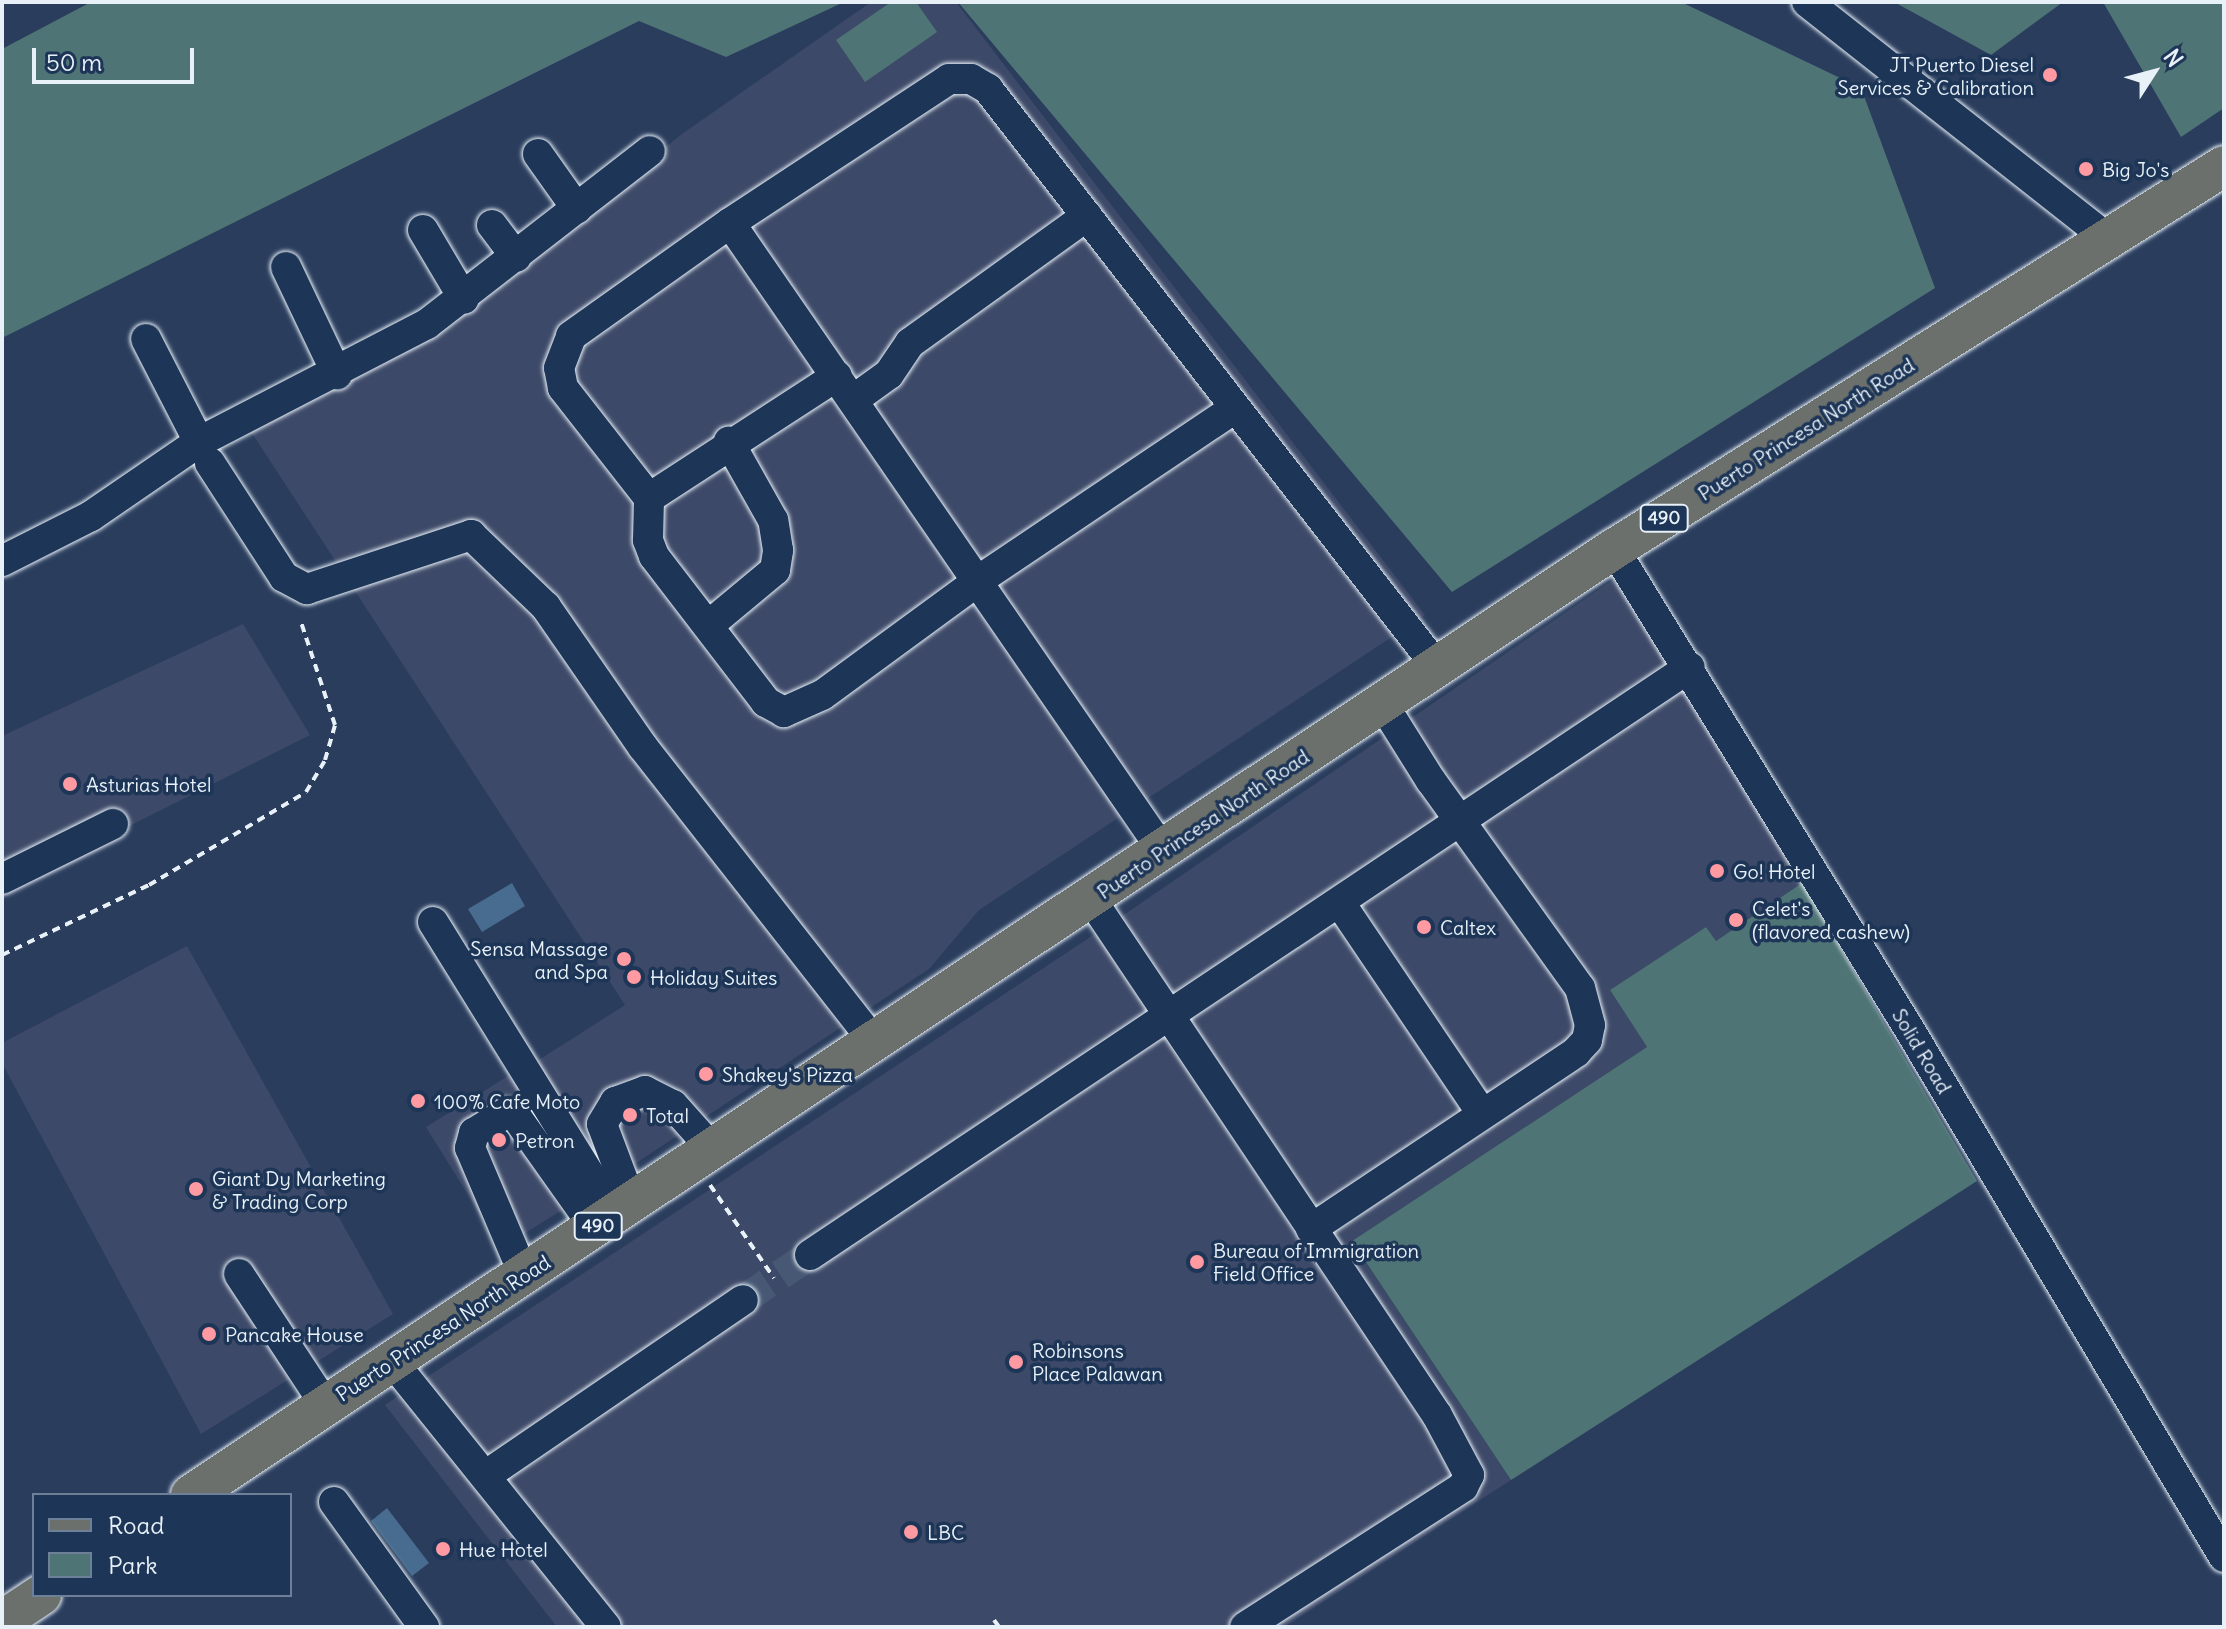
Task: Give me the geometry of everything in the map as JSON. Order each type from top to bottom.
[{"type":"main road","name":"Puerto Princesa North Road","points":[[194,1493],[876,1044],[1614,549],[2224,166]]},
{"type":"main road","points":[[2,1621],[38,1597]]},
{"type":"street","points":[[1807,2],[2108,239]]},
{"type":"street","points":[[1235,408],[978,581],[822,695],[784,712],[766,702],[649,548],[649,498],[563,388],[559,368],[571,336],[730,223],[949,79],[971,79],[988,89],[1438,668]]},
{"type":"street","points":[[2,561],[91,516],[204,452],[464,299],[650,151]]},
{"type":"street","points":[[538,154],[577,209]]},
{"type":"street","points":[[649,498],[729,442],[845,388],[889,374],[910,343],[1087,216]]},
{"type":"street","points":[[730,223],[1163,851]]},
{"type":"street","points":[[492,225],[516,257]]},
{"type":"street","points":[[423,230],[464,299]]},
{"type":"street","points":[[286,267],[337,374]]},
{"type":"street","points":[[146,339],[204,452],[284,577],[307,589],[471,535],[546,607],[643,747],[876,1044]]},
{"type":"street","points":[[709,625],[775,570],[778,550],[773,520],[729,442]]},
{"type":"street","name":"Solid Road","points":[[1614,549],[1690,667],[2224,1557]]},
{"type":"street","points":[[810,1255],[1690,667]]},
{"type":"street","points":[[1311,1229],[1481,1112],[1576,1052],[1587,1040],[1590,1008],[1460,823],[1382,703]]},
{"type":"street","points":[[2,879],[113,824]]},
{"type":"street","points":[[1091,899],[1437,1415],[1469,1475],[1463,1487],[1245,1627]]},
{"type":"street","points":[[1340,903],[1481,1112]]},
{"type":"street","points":[[433,922],[614,1216]]},
{"type":"street","points":[[614,1216],[602,1124],[615,1102],[645,1091],[673,1105],[705,1157]]},
{"type":"street","points":[[524,1275],[470,1148],[474,1133],[506,1113],[515,1115],[614,1216]]},
{"type":"street","points":[[239,1274],[326,1406]]},
{"type":"street","points":[[485,1476],[743,1300]]},
{"type":"street","points":[[392,1361],[606,1627]]},
{"type":"street","points":[[334,1502],[424,1627]]},
{"type":"path","points":[[2,955],[149,885],[306,792],[325,760],[335,725],[301,622]]},
{"type":"path","points":[[705,1157],[774,1278]]},
{"type":"path","points":[[994,1620],[999,1627]]},
{"type":"shaded area","points":[[871,2],[956,2],[1425,615],[979,910],[929,969],[606,1183],[531,1065],[625,1005],[248,427],[434,334],[682,134]]},
{"type":"shaded area","points":[[1616,578],[1802,883],[1716,941],[1706,927],[1610,990],[1647,1047],[1352,1241],[1511,1480],[1284,1627],[557,1627],[385,1405],[1128,912]]},
{"type":"shaded area","points":[[243,624],[310,735],[2,890],[2,736]]},
{"type":"shaded area","points":[[512,883],[525,906],[482,932],[468,909]]},
{"type":"shaded area","name":"Giant Dy Marketing & Trading Corp","points":[[187,946],[393,1314],[201,1434],[2,1063],[2,1043]]},
{"type":"shaded area","points":[[516,1071],[591,1192],[501,1248],[426,1127]]},
{"type":"shaded area","points":[[387,1508],[429,1563],[412,1576],[371,1521]]},
{"type":"green space","points":[[91,2],[844,2],[726,57],[639,21],[2,338],[2,49]]},
{"type":"green space","points":[[891,2],[916,2],[937,32],[865,82],[836,40]]},
{"type":"green space","points":[[958,2],[1681,2],[1861,88],[1935,288],[1452,592]]},
{"type":"green space","points":[[1894,2],[2063,2],[1991,55]]},
{"type":"green space","points":[[2103,2],[2224,2],[2224,108],[2181,137]]},
{"type":"green space","points":[[1802,883],[1977,1181],[1511,1480],[1352,1241],[1647,1047],[1610,990],[1706,927],[1716,941]]},
{"type":"tunnel","points":[[743,1300],[810,1255]]},
{"type":"place","name":"JT Puerto Diesel Services & Calibration","points":[[2050,75]]},
{"type":"place","name":"Big Jo's","points":[[2086,169]]},
{"type":"place","name":"Asturias Hotel","points":[[70,784]]},
{"type":"place","name":"Go! Hotel","points":[[1717,871]]},
{"type":"place","name":"Celet's (flavored cashew)","points":[[1736,920]]},
{"type":"place","name":"Caltex","points":[[1424,927]]},
{"type":"place","name":"Sensa Massage and Spa","points":[[624,959]]},
{"type":"place","name":"Holiday Suites","points":[[634,977]]},
{"type":"place","name":"Shakey's Pizza","points":[[706,1074]]},
{"type":"place","name":"100% Cafe Moto","points":[[418,1101]]},
{"type":"place","name":"Total","points":[[630,1115]]},
{"type":"place","name":"Petron","points":[[499,1140]]},
{"type":"place","name":"Giant Dy Marketing & Trading Corp","points":[[196,1189]]},
{"type":"place","name":"Bureau of Immigration Field Office","points":[[1197,1262]]},
{"type":"place","name":"Pancake House","points":[[209,1334]]},
{"type":"place","name":"Robinsons Place Palawan","points":[[1016,1362]]},
{"type":"place","name":"LBC","points":[[911,1532]]},
{"type":"place","name":"Hue Hotel","points":[[443,1549]]}]
